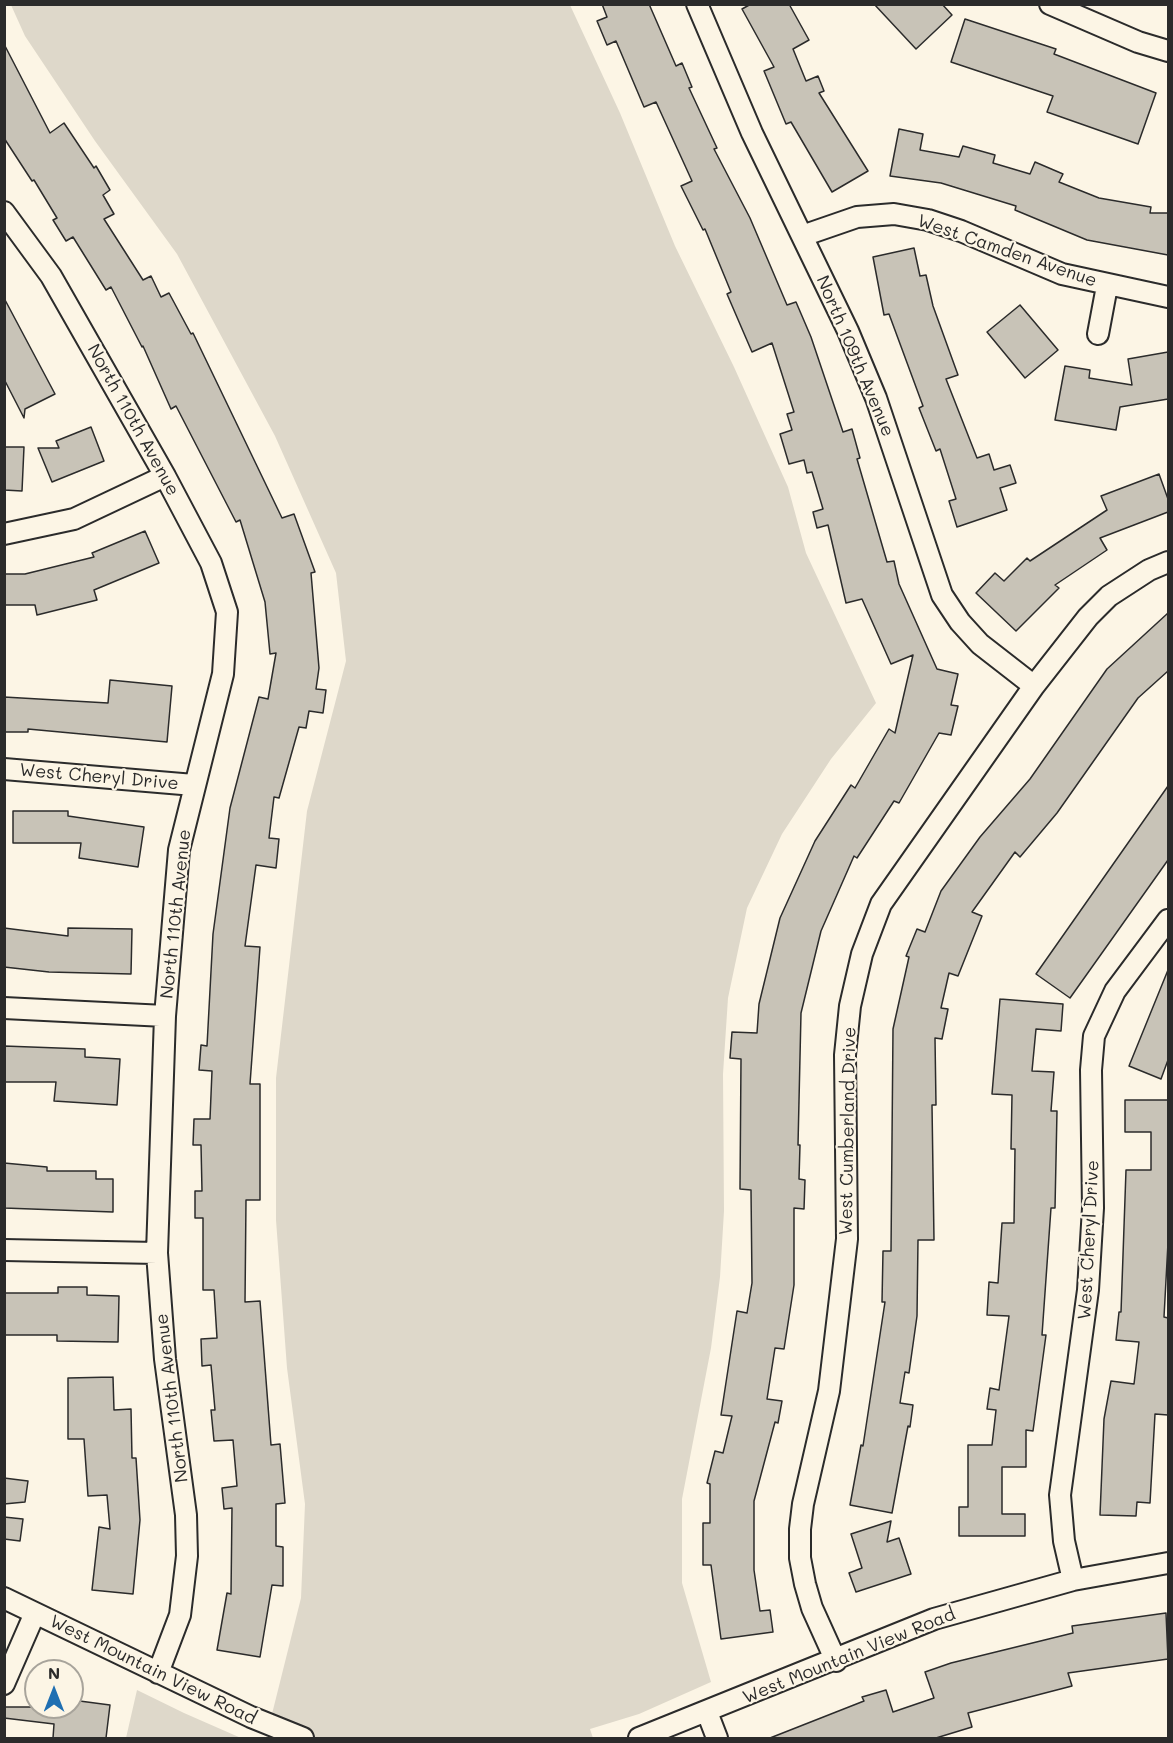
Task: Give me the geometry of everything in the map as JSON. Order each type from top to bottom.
[{"type":"street","name":"North 109th Avenue","points":[[697,4],[752,133],[848,331],[876,398],[942,595],[960,622],[980,644],[1034,686]]},
{"type":"street","points":[[1050,4],[1138,42],[1168,51]]},
{"type":"street","name":"North 110th Avenue","points":[[4,212],[51,276],[165,476],[211,563],[227,612],[223,674],[179,850],[165,1016],[157,1253],[165,1359],[186,1515],[187,1556],[180,1615],[158,1673]]},
{"type":"street","name":"West Camden Avenue","points":[[802,236],[857,217],[894,214],[928,220],[961,231],[1062,274],[1107,286],[1168,297]]},
{"type":"street","name":"West Camden Avenue","points":[[1098,334],[1107,286]]},
{"type":"street","points":[[4,534],[74,519],[165,476]]},
{"type":"street","name":"West Cumberland Drive","points":[[836,1661],[812,1608],[805,1584],[800,1558],[800,1529],[803,1504],[830,1391],[847,1239],[845,1055],[850,1006],[862,954],[881,904],[1034,686],[1088,617],[1109,596],[1149,570],[1168,562]]},
{"type":"street","name":"West Cheryl Drive","points":[[4,769],[194,785]]},
{"type":"street","name":"West Cheryl Drive","points":[[1073,1580],[1064,1541],[1060,1495],[1088,1290],[1093,1209],[1091,1070],[1094,1036],[1115,991],[1168,920]]},
{"type":"street","points":[[4,1008],[165,1016]]},
{"type":"street","points":[[4,1250],[157,1253]]},
{"type":"street","name":"West Mountain View Road","points":[[639,1738],[836,1661],[934,1619],[1073,1580],[1168,1563]]},
{"type":"street","name":"West Mountain View Road","points":[[4,1598],[158,1673],[287,1733],[303,1738]]},
{"type":"street","points":[[4,1684],[35,1613]]},
{"type":"street","points":[[707,1712],[717,1738]]},
{"type":"shaded area","points":[[11,5],[570,5],[620,113],[675,246],[734,367],[788,487],[806,553],[876,703],[831,759],[782,834],[747,908],[728,998],[723,1074],[724,1211],[720,1277],[711,1348],[682,1499],[682,1583],[711,1682],[639,1714],[590,1729],[593,1738],[266,1738],[301,1598],[305,1504],[287,1368],[276,1220],[276,1078],[307,811],[346,661],[336,573],[275,436],[177,254],[95,141],[25,36]]},
{"type":"shaded area","points":[[137,1690],[184,1713],[241,1738],[126,1738]]},
{"type":"building","points":[[602,4],[649,4],[676,66],[682,63],[692,87],[689,88],[717,148],[714,149],[750,218],[787,305],[796,302],[811,337],[843,432],[852,429],[860,458],[857,459],[887,562],[894,561],[899,584],[937,669],[958,674],[951,705],[958,706],[951,735],[939,733],[899,803],[894,801],[857,858],[854,856],[821,931],[801,1013],[798,1145],[800,1145],[799,1179],[805,1180],[804,1209],[794,1208],[794,1285],[784,1349],[775,1348],[767,1399],[782,1401],[778,1423],[775,1422],[754,1501],[754,1570],[760,1611],[770,1610],[773,1632],[721,1639],[711,1565],[703,1565],[703,1523],[710,1523],[710,1484],[707,1483],[715,1451],[723,1453],[732,1416],[721,1415],[737,1311],[747,1313],[752,1283],[751,1190],[740,1189],[741,1059],[730,1058],[732,1032],[757,1033],[759,1004],[780,918],[815,841],[851,785],[855,788],[889,729],[895,733],[913,655],[891,664],[862,599],[846,603],[828,525],[817,528],[813,512],[823,509],[812,472],[807,473],[804,460],[789,464],[780,434],[792,430],[787,414],[794,412],[772,343],[752,352],[727,294],[731,292],[705,229],[703,230],[681,186],[692,181],[656,102],[644,107],[616,41],[607,45],[597,21],[607,17]]},
{"type":"building","points":[[751,4],[789,4],[809,40],[793,49],[806,81],[818,76],[824,91],[819,93],[868,171],[832,192],[791,122],[786,124],[764,71],[774,67],[742,9]]},
{"type":"building","points":[[874,4],[942,4],[952,15],[916,49]]},
{"type":"building","points":[[965,19],[1056,49],[1054,54],[1156,93],[1138,144],[1047,112],[1053,96],[951,62]]},
{"type":"building","points":[[4,44],[50,133],[64,123],[94,168],[96,166],[110,190],[103,195],[114,214],[104,219],[143,280],[151,276],[161,297],[169,293],[191,334],[193,333],[282,518],[294,514],[315,572],[311,573],[319,668],[316,689],[326,690],[323,713],[309,711],[306,728],[299,727],[279,798],[274,797],[269,838],[279,839],[276,868],[256,865],[245,946],[260,947],[250,1084],[260,1084],[260,1200],[246,1200],[245,1302],[260,1301],[271,1445],[280,1444],[285,1503],[276,1504],[276,1546],[283,1547],[283,1586],[272,1585],[260,1657],[217,1650],[227,1593],[231,1594],[232,1508],[224,1509],[222,1488],[237,1486],[233,1440],[214,1441],[211,1410],[215,1410],[211,1365],[202,1366],[201,1339],[217,1338],[214,1290],[203,1290],[203,1218],[195,1218],[195,1191],[202,1191],[201,1145],[193,1145],[194,1119],[210,1119],[212,1071],[199,1070],[201,1045],[207,1046],[213,934],[230,808],[259,697],[268,699],[276,653],[270,654],[265,602],[240,520],[236,522],[176,406],[171,409],[143,346],[111,287],[106,290],[73,237],[66,241],[53,220],[57,218],[34,180],[32,181],[4,138]]},
{"type":"building","points":[[899,129],[923,134],[920,150],[959,157],[963,146],[995,155],[993,163],[1030,174],[1035,162],[1063,174],[1059,182],[1099,198],[1151,207],[1150,213],[1168,213],[1168,255],[1087,240],[1015,210],[1016,206],[941,183],[890,176]]},
{"type":"building","points":[[914,248],[920,276],[926,275],[933,306],[958,375],[946,379],[977,458],[989,454],[994,470],[1010,465],[1016,483],[1000,488],[1007,510],[957,527],[949,501],[956,499],[940,449],[936,451],[919,408],[923,406],[889,314],[884,315],[873,257]]},
{"type":"building","points":[[4,298],[55,394],[25,409],[24,418],[4,379]]},
{"type":"building","points":[[1020,305],[1058,350],[1025,378],[987,332]]},
{"type":"building","points":[[1168,352],[1168,399],[1120,407],[1116,430],[1055,420],[1065,366],[1090,370],[1089,378],[1132,385],[1128,359]]},
{"type":"building","points":[[91,427],[104,461],[52,482],[38,448],[59,448],[56,441]]},
{"type":"building","points":[[4,447],[24,447],[22,491],[4,490]]},
{"type":"building","points":[[1159,474],[1168,499],[1168,512],[1100,538],[1107,550],[1055,585],[1059,588],[1016,631],[976,593],[995,573],[1004,581],[1027,558],[1030,561],[1107,510],[1101,496]]},
{"type":"building","points":[[145,531],[159,563],[94,590],[97,600],[37,615],[35,605],[4,605],[4,574],[25,574],[94,557],[92,553]]},
{"type":"building","points":[[1168,613],[1168,671],[1138,698],[1057,813],[1020,857],[1015,852],[972,912],[982,916],[958,976],[949,973],[941,1008],[948,1009],[942,1039],[935,1038],[936,1105],[932,1105],[934,1240],[918,1240],[917,1316],[909,1373],[905,1372],[900,1403],[913,1405],[910,1427],[908,1426],[892,1513],[850,1505],[861,1445],[863,1446],[885,1302],[882,1302],[883,1251],[891,1251],[893,1029],[909,957],[906,956],[917,929],[925,932],[941,891],[980,837],[1030,779],[1107,669]]},
{"type":"building","points":[[110,680],[172,686],[167,742],[28,729],[28,732],[4,732],[4,697],[108,703]]},
{"type":"building","points":[[1168,786],[1168,860],[1070,998],[1036,974]]},
{"type":"building","points":[[13,811],[68,811],[68,816],[144,827],[138,867],[79,858],[81,843],[13,843]]},
{"type":"building","points":[[4,928],[68,936],[68,928],[132,929],[131,974],[49,972],[4,967]]},
{"type":"building","points":[[1168,970],[1168,1060],[1161,1079],[1129,1066]]},
{"type":"building","points":[[1000,999],[1063,1004],[1061,1031],[1036,1029],[1032,1071],[1054,1072],[1051,1111],[1057,1111],[1055,1208],[1051,1208],[1042,1335],[1046,1335],[1033,1431],[1026,1430],[1026,1467],[1002,1467],[1002,1514],[1025,1514],[1025,1536],[959,1536],[959,1507],[968,1507],[968,1445],[992,1445],[996,1410],[987,1409],[990,1388],[999,1390],[1009,1316],[987,1315],[989,1282],[998,1283],[1002,1223],[1014,1223],[1015,1149],[1011,1149],[1012,1095],[992,1094]]},
{"type":"building","points":[[4,1046],[85,1049],[85,1057],[120,1059],[117,1105],[54,1101],[56,1082],[4,1082]]},
{"type":"building","points":[[1125,1100],[1168,1100],[1168,1243],[1164,1317],[1168,1318],[1168,1415],[1155,1414],[1150,1503],[1137,1502],[1136,1516],[1100,1515],[1104,1419],[1111,1381],[1134,1384],[1139,1342],[1116,1340],[1119,1312],[1121,1312],[1126,1170],[1151,1170],[1151,1132],[1125,1132]]},
{"type":"building","points":[[4,1163],[47,1167],[47,1171],[96,1171],[96,1179],[113,1179],[113,1212],[4,1208]]},
{"type":"building","points":[[58,1287],[87,1287],[87,1295],[119,1296],[118,1342],[57,1341],[57,1335],[4,1335],[4,1293],[58,1293]]},
{"type":"building","points":[[113,1377],[114,1410],[131,1409],[132,1458],[136,1458],[140,1520],[133,1594],[92,1590],[99,1527],[110,1529],[107,1495],[88,1496],[84,1439],[68,1439],[68,1378]]},
{"type":"building","points":[[4,1478],[28,1481],[25,1502],[4,1504]]},
{"type":"building","points":[[4,1517],[23,1519],[20,1541],[4,1539]]},
{"type":"building","points":[[891,1521],[887,1542],[899,1538],[911,1574],[856,1592],[849,1573],[862,1568],[851,1534]]},
{"type":"building","points":[[1166,1613],[1168,1659],[1068,1673],[1072,1686],[968,1713],[972,1727],[936,1738],[770,1738],[864,1701],[862,1697],[886,1690],[893,1712],[934,1698],[925,1672],[951,1663],[1073,1633],[1072,1626]]},
{"type":"building","points":[[84,1702],[110,1705],[106,1738],[53,1738],[54,1724],[4,1718],[4,1707],[24,1707],[24,1719],[84,1719]]}]
